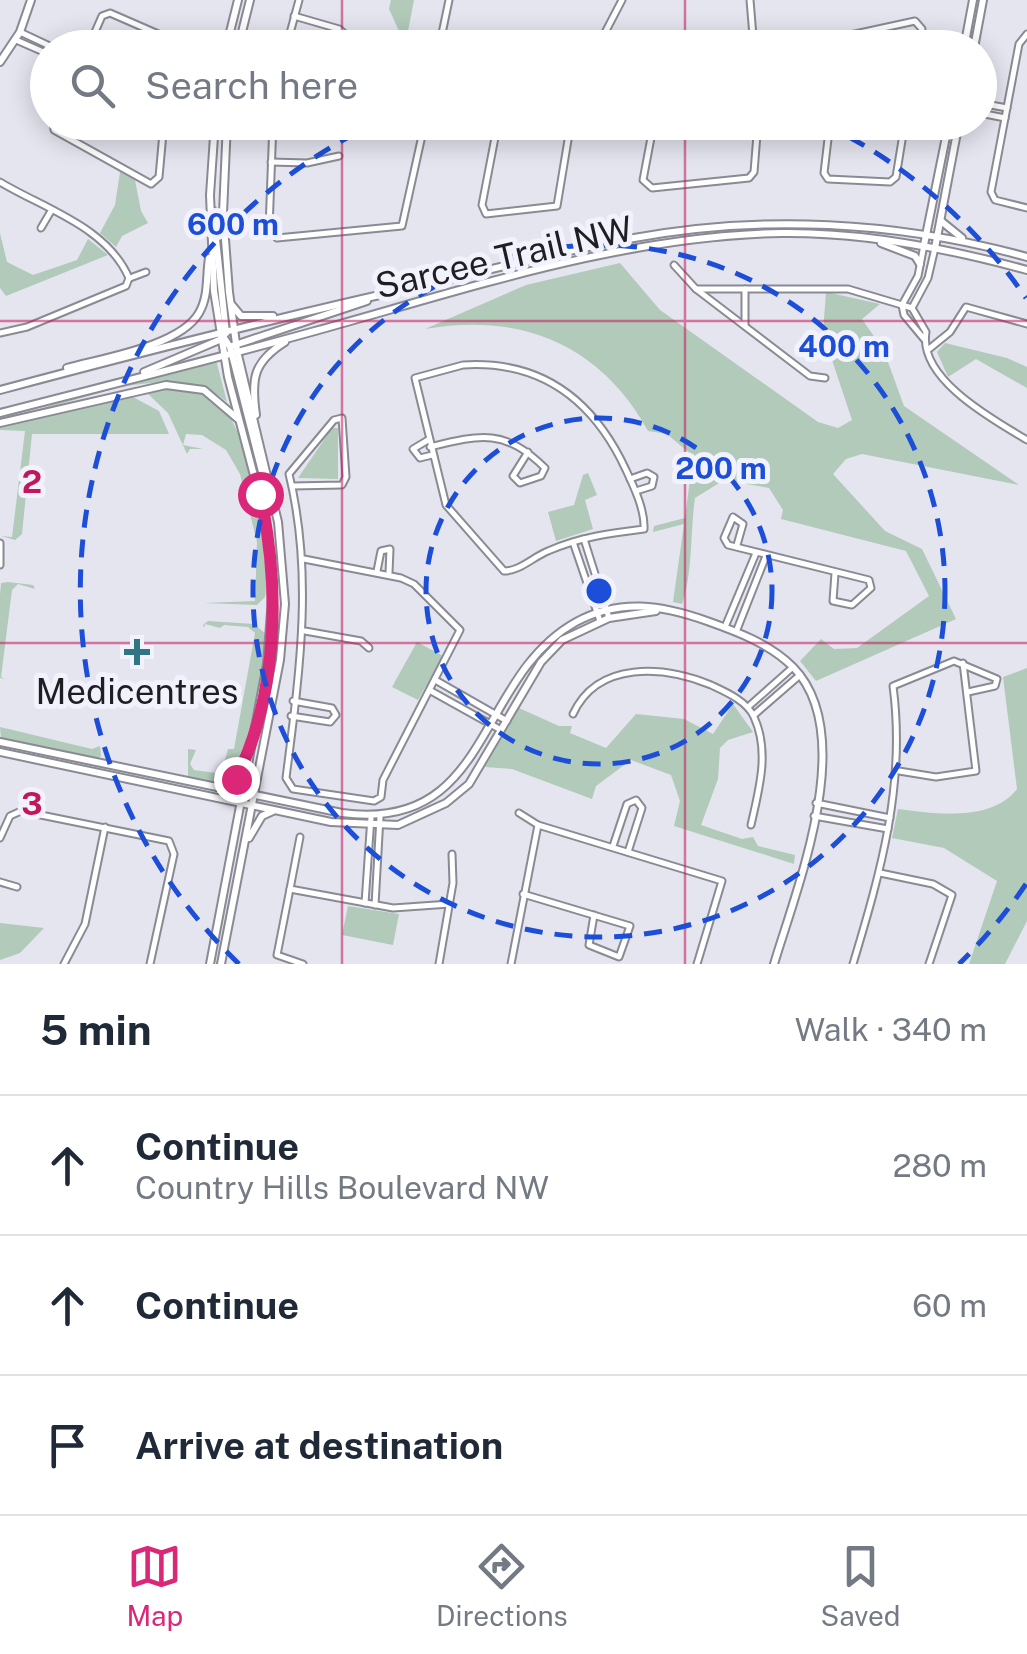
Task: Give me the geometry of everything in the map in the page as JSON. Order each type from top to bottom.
[{"type":"main road","points":[[0,62],[18,36],[30,0]]},
{"type":"main road","points":[[230,30],[238,0]]},
{"type":"main road","points":[[242,30],[250,0]]},
{"type":"main road","points":[[967,30],[973,0]]},
{"type":"main road","points":[[977,30],[983,0]]},
{"type":"main road","points":[[50,376],[169,338],[188,326],[206,297],[214,140]]},
{"type":"main road","points":[[226,140],[223,212],[230,303],[226,334]]},
{"type":"main road","points":[[924,245],[945,140]]},
{"type":"main road","points":[[935,248],[956,140]]},
{"type":"main road","points":[[210,195],[226,334],[276,515]]},
{"type":"main road","points":[[940,220],[971,242]]},
{"type":"main road","name":"Sarcee Trail NW","points":[[0,390],[226,334],[279,316],[653,235],[785,224],[927,234],[1027,257]]},
{"type":"main road","name":"Sarcee Trail NW","points":[[0,413],[232,349],[292,337],[427,296],[643,248],[785,233],[924,245],[1027,270]]},
{"type":"main road","points":[[870,240],[902,250],[920,264]]},
{"type":"main road","points":[[211,247],[226,334],[258,436],[276,515],[283,556],[284,622],[221,964]]},
{"type":"main road","points":[[232,349],[377,296]]},
{"type":"main road","points":[[230,303],[241,316],[279,316]]},
{"type":"main road","points":[[129,379],[226,334]]},
{"type":"main road","points":[[258,436],[253,375],[266,355],[292,337]]},
{"type":"main road","points":[[210,964],[271,636],[273,586],[266,521],[239,420],[232,349]]},
{"type":"main road","points":[[0,423],[166,384],[204,390],[239,420]]},
{"type":"main road","points":[[0,742],[377,820],[411,821],[461,792],[552,649],[606,608],[642,604],[725,628],[776,652],[800,675],[815,700],[824,738],[814,816],[774,964]]},
{"type":"main road","points":[[0,752],[275,811],[371,827],[377,820],[423,802],[456,780],[543,645],[598,617],[662,610]]},
{"type":"main road","points":[[221,788],[236,779],[254,732]]},
{"type":"main road","points":[[244,848],[262,816],[275,811]]},
{"type":"street","points":[[290,30],[298,0]]},
{"type":"street","points":[[443,30],[449,0]]},
{"type":"street","points":[[606,30],[622,0]]},
{"type":"street","points":[[750,0],[752,30]]},
{"type":"street","points":[[96,30],[102,16],[110,14],[148,30]]},
{"type":"street","points":[[294,16],[340,30]]},
{"type":"street","points":[[876,30],[915,21],[922,30]]},
{"type":"street","points":[[1027,34],[1020,44],[991,192],[995,200],[1027,208]]},
{"type":"street","points":[[18,36],[30,40]]},
{"type":"street","points":[[18,36],[30,43]]},
{"type":"street","points":[[997,106],[1007,108]]},
{"type":"street","points":[[997,116],[1005,118]]},
{"type":"street","points":[[72,140],[150,184],[159,177],[162,140]]},
{"type":"street","points":[[272,140],[271,236],[402,226],[421,140]]},
{"type":"street","points":[[495,140],[482,205],[486,214],[557,206],[568,140]]},
{"type":"street","points":[[651,140],[643,180],[652,188],[749,178],[754,172],[757,140]]},
{"type":"street","points":[[828,140],[824,173],[828,178],[890,182],[896,177],[902,140]]},
{"type":"street","points":[[271,162],[307,163],[339,156]]},
{"type":"street","points":[[0,182],[105,242],[129,278]]},
{"type":"street","points":[[41,228],[51,211]]},
{"type":"street","points":[[924,245],[902,305],[911,326],[925,340],[956,394],[1027,440]]},
{"type":"street","points":[[912,308],[928,278],[935,248]]},
{"type":"street","points":[[674,265],[696,288],[810,376],[825,378]]},
{"type":"street","points":[[129,278],[146,272]]},
{"type":"street","points":[[0,333],[126,286],[129,278]]},
{"type":"street","points":[[696,288],[848,289],[912,308],[926,332],[925,340]]},
{"type":"street","points":[[744,326],[745,289]]},
{"type":"street","points":[[929,348],[950,332],[966,307],[1027,324]]},
{"type":"street","points":[[463,365],[506,366],[533,373],[576,396],[604,428],[636,492],[644,529],[573,542],[504,571],[453,516],[440,492],[429,443],[415,378],[463,365]]},
{"type":"street","points":[[292,486],[342,485],[346,477],[342,418],[334,420],[289,474],[304,559],[304,631],[286,778],[293,789],[374,801],[381,797],[383,780],[460,630],[414,584],[389,573],[304,559]]},
{"type":"street","points":[[432,455],[420,458],[413,449],[479,436],[514,442],[528,452],[545,473],[520,483],[512,476],[528,452]]},
{"type":"street","points":[[630,479],[647,472],[654,477],[652,486],[636,492]]},
{"type":"street","points":[[738,544],[742,524],[732,518],[724,541],[766,556],[870,580],[871,588],[852,605],[832,602],[836,573]]},
{"type":"street","points":[[584,539],[609,618]]},
{"type":"street","points":[[573,542],[598,617]]},
{"type":"street","points":[[0,544],[0,565]]},
{"type":"street","points":[[377,571],[381,550],[390,550],[389,573]]},
{"type":"street","points":[[725,628],[756,553]]},
{"type":"street","points":[[736,632],[766,556]]},
{"type":"street","points":[[304,631],[361,641],[368,648]]},
{"type":"street","points":[[852,964],[880,873],[899,771],[893,686],[954,661],[995,676],[998,682],[968,692]]},
{"type":"street","points":[[899,771],[936,777],[976,771],[964,664]]},
{"type":"street","points":[[748,707],[793,667]]},
{"type":"street","points":[[573,714],[590,690],[614,674],[640,671],[672,672],[701,681],[748,707],[754,716],[763,762],[751,824]]},
{"type":"street","points":[[754,716],[800,675]]},
{"type":"street","points":[[436,681],[507,720]]},
{"type":"street","points":[[431,690],[501,730]]},
{"type":"street","points":[[291,716],[330,722],[336,715],[332,708],[293,700]]},
{"type":"street","points":[[396,755],[406,760]]},
{"type":"street","points":[[612,847],[626,804],[636,800],[642,808],[628,852]]},
{"type":"street","points":[[816,803],[890,818]]},
{"type":"street","points":[[0,838],[16,812],[165,839],[174,850],[150,964]]},
{"type":"street","points":[[519,812],[538,825],[722,881],[696,964]]},
{"type":"street","points":[[814,816],[888,829]]},
{"type":"street","points":[[375,905],[377,820]]},
{"type":"street","points":[[511,964],[538,825]]},
{"type":"street","points":[[64,964],[86,924],[105,827]]},
{"type":"street","points":[[365,903],[371,827]]},
{"type":"street","points":[[300,837],[277,955],[303,964]]},
{"type":"street","points":[[439,964],[450,904],[452,854]]},
{"type":"street","points":[[880,873],[933,884],[952,895],[929,964]]},
{"type":"street","points":[[0,882],[17,887]]},
{"type":"street","points":[[290,889],[375,905],[450,904]]},
{"type":"street","points":[[524,894],[594,915],[630,926],[619,957],[590,945],[594,915]]},
{"type":"green space","points":[[391,0],[414,0],[408,30],[399,30],[389,9]]},
{"type":"green space","points":[[120,172],[135,180],[141,211],[148,223],[122,236],[116,247],[100,233],[115,205]]},
{"type":"green space","points":[[0,233],[7,262],[33,275],[77,260],[88,239],[108,255],[6,296],[0,288]]},
{"type":"green space","points":[[620,263],[660,310],[818,422],[838,428],[852,420],[823,333],[826,292],[880,304],[862,319],[884,351],[904,406],[1019,485],[862,454],[846,459],[833,474],[885,531],[922,549],[956,619],[816,681],[800,661],[821,639],[834,649],[857,648],[929,596],[906,551],[781,519],[783,510],[769,488],[724,480],[695,498],[686,592],[682,604],[673,602],[684,524],[653,532],[654,526],[685,518],[693,456],[667,434],[648,431],[607,376],[555,341],[494,326],[425,329],[526,285]]},
{"type":"green space","points":[[945,343],[1007,358],[1027,367],[1027,388],[976,359],[948,377],[937,352]]},
{"type":"green space","points":[[216,360],[227,402],[205,389],[178,383],[116,388]]},
{"type":"green space","points":[[164,387],[198,392],[217,401],[239,437],[262,524],[265,597],[257,605],[204,603],[255,601],[257,542],[240,474],[226,450],[202,435],[186,434],[183,445],[203,449],[190,449],[187,454],[168,413],[146,392]]},
{"type":"green space","points":[[116,388],[0,421],[86,395]]},
{"type":"green space","points":[[133,397],[159,411],[169,434],[32,434],[22,534],[15,540],[1,536],[12,537],[25,431],[0,430],[0,426]]},
{"type":"green space","points":[[332,428],[338,428],[338,479],[298,478]]},
{"type":"green space","points":[[588,473],[597,495],[585,500],[593,529],[556,541],[548,512],[574,505],[583,475]]},
{"type":"green space","points":[[8,582],[33,585],[35,589],[18,584],[12,590],[1,677],[5,679],[0,678],[0,595],[1,583]]},
{"type":"green space","points":[[208,621],[254,624],[266,634],[262,689],[248,745],[234,779],[220,783],[188,778],[188,749],[196,750],[190,764],[194,770],[216,773],[223,767],[228,749],[234,749],[255,633],[248,627],[205,624],[204,628],[203,625]]},
{"type":"green space","points":[[417,642],[443,656],[418,700],[392,687]]},
{"type":"green space","points":[[1027,668],[1027,921],[1005,964],[969,964],[997,881],[944,848],[892,838],[898,809],[945,814],[978,811],[1006,800],[1017,789],[1003,677]]},
{"type":"green space","points":[[733,704],[753,732],[728,740],[720,748],[718,779],[701,825],[742,839],[753,837],[758,846],[795,855],[794,864],[674,826],[680,801],[671,775],[631,760],[596,786],[592,799],[512,769],[485,767],[519,708],[559,726],[572,726],[570,733],[606,748],[636,714],[684,719],[713,734]]},
{"type":"green space","points":[[0,727],[92,749],[100,746],[101,756],[97,760],[1,738]]},
{"type":"green space","points":[[348,906],[399,914],[393,945],[342,935]]},
{"type":"green space","points":[[0,923],[44,928],[20,953],[0,960]]},
{"type":"place","name":"Medicentres","points":[[137,652]]},
{"type":"route","points":[[236,779],[254,732],[271,636],[272,563],[260,494]]}]
